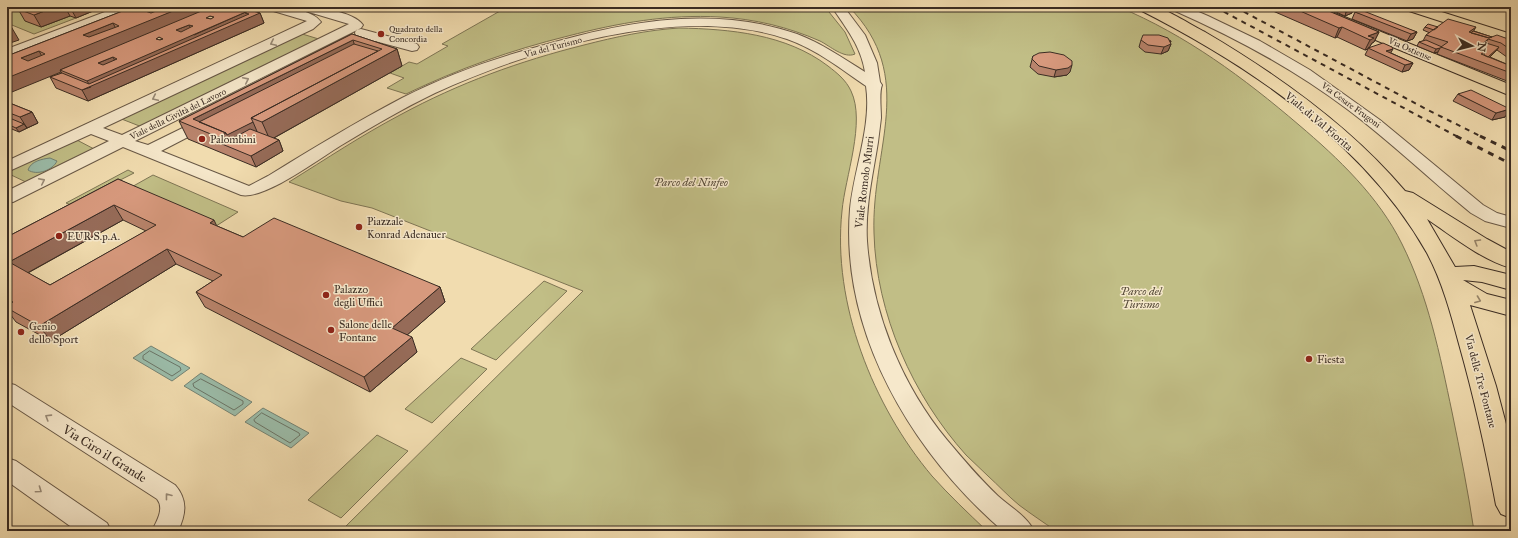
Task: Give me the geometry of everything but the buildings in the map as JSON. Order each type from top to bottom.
[{"type":"main road","name":"Viale di Val Fiorita","points":[[1145,7],[1184,26],[1215,44],[1271,82],[1316,116],[1358,153],[1391,188],[1409,210],[1429,239],[1450,282]]},
{"type":"main road","name":"Via Ostiense","points":[[1308,7],[1511,91]]},
{"type":"main road","points":[[1411,7],[1511,39]]},
{"type":"main road","points":[[1391,188],[1479,244],[1511,261]]},
{"type":"main road","points":[[1511,283],[1483,275],[1464,273],[1454,275],[1450,282],[1464,293],[1477,300],[1511,308]]},
{"type":"main road","name":"Via delle Tre Fontane","points":[[1450,282],[1507,456],[1511,505]]},
{"type":"street","points":[[7,54],[129,7]]},
{"type":"street","points":[[7,167],[315,22],[314,19],[274,7]]},
{"type":"street","points":[[306,7],[353,21],[357,24],[347,31],[307,27]]},
{"type":"street","name":"Viale Romolo Murri","points":[[838,7],[854,27],[864,44],[870,60],[875,86],[875,107],[858,210],[860,272],[875,330],[891,369],[925,429],[964,478],[1021,531]]},
{"type":"street","name":"Via Cesare Frugoni","points":[[1177,7],[1244,38],[1313,78],[1351,104],[1414,154],[1477,209],[1491,217],[1511,223]]},
{"type":"street","points":[[633,27],[646,20]]},
{"type":"street","name":"Via del Turismo","points":[[147,152],[247,191],[256,189],[392,109],[449,82],[517,56],[633,27],[668,22],[698,22],[742,25],[773,31],[822,50],[875,86]]},
{"type":"street","points":[[307,27],[347,31],[374,36],[412,47]]},
{"type":"street","name":"Viale della Civiltà del Lavoro","points":[[7,198],[347,31]]},
{"type":"street","points":[[334,57],[374,36]]},
{"type":"street","points":[[1215,44],[1244,38]]},
{"type":"street","name":"Viale della Civiltà del Lavoro","points":[[147,152],[223,113]]},
{"type":"street","points":[[90,128],[147,152]]},
{"type":"street","name":"Via Ciro il Grande","points":[[7,391],[166,492],[172,500],[174,512],[165,531]]},
{"type":"street","points":[[7,468],[98,531]]},
{"type":"green space","points":[[15,7],[49,7],[76,18],[34,34],[7,23],[7,10]]},
{"type":"green space","points":[[507,7],[825,7],[845,32],[855,54],[846,55],[808,36],[759,22],[733,18],[701,16],[662,18],[624,23],[547,41],[505,54],[445,76],[406,94],[387,88],[404,78],[390,73],[409,62],[417,64],[448,46],[442,44]]},
{"type":"green space","name":"Parco del Turismo","points":[[849,7],[1119,7],[1168,31],[1214,59],[1236,74],[1299,125],[1343,165],[1370,194],[1393,227],[1411,264],[1426,305],[1438,348],[1467,486],[1474,531],[1056,531],[1019,505],[966,455],[947,432],[914,380],[890,323],[882,294],[876,263],[874,233],[875,202],[886,115],[886,87],[882,60],[870,33]]},
{"type":"green space","name":"Parco del Ninfeo","points":[[679,28],[737,32],[776,40],[812,55],[835,71],[849,87],[855,104],[856,134],[842,211],[841,246],[844,281],[851,317],[861,352],[875,386],[892,418],[911,448],[938,483],[987,531],[341,531],[583,291],[372,208],[341,201],[289,182],[344,147],[386,123],[422,103],[467,83],[560,51],[631,34]]},
{"type":"green space","points":[[299,33],[322,40],[142,127],[119,118]]},
{"type":"green space","points":[[75,139],[96,150],[28,183],[7,173],[7,171]]},
{"type":"green space","points":[[128,170],[134,173],[71,205],[66,203]]},
{"type":"green space","points":[[153,175],[238,212],[213,228],[128,189]]},
{"type":"green space","points":[[544,281],[567,291],[496,360],[471,349]]},
{"type":"green space","points":[[461,358],[487,369],[432,423],[405,409]]},
{"type":"green space","points":[[377,435],[408,451],[341,518],[308,500]]},
{"type":"water","points":[[50,158],[57,161],[52,167],[40,172],[32,172],[28,170],[32,164],[40,160]]},
{"type":"water","points":[[151,346],[190,368],[172,381],[133,358]]},
{"type":"water","points":[[201,373],[252,402],[235,416],[184,386]]},
{"type":"water","points":[[263,408],[309,433],[291,448],[245,422]]},
{"type":"railway","points":[[1215,7],[1458,137]]},
{"type":"railway","points":[[1235,7],[1426,109],[1480,136]]},
{"type":"railway","points":[[1456,136],[1511,164]]},
{"type":"railway","points":[[1480,136],[1511,151]]},
{"type":"place","name":"Quadrato della Concordia","points":[[381,34]]},
{"type":"place","name":"Palombini","points":[[202,139]]},
{"type":"place","name":"Piazzale Konrad Adenauer","points":[[359,227]]},
{"type":"place","name":"EUR S.p.A.","points":[[59,236]]},
{"type":"place","name":"Palazzo degli Uffici","points":[[326,295]]},
{"type":"place","name":"Salone delle Fontane","points":[[331,330]]},
{"type":"place","name":"Genio dello Sport","points":[[21,332]]},
{"type":"place","name":"Fiesta","points":[[1309,359]]}]
